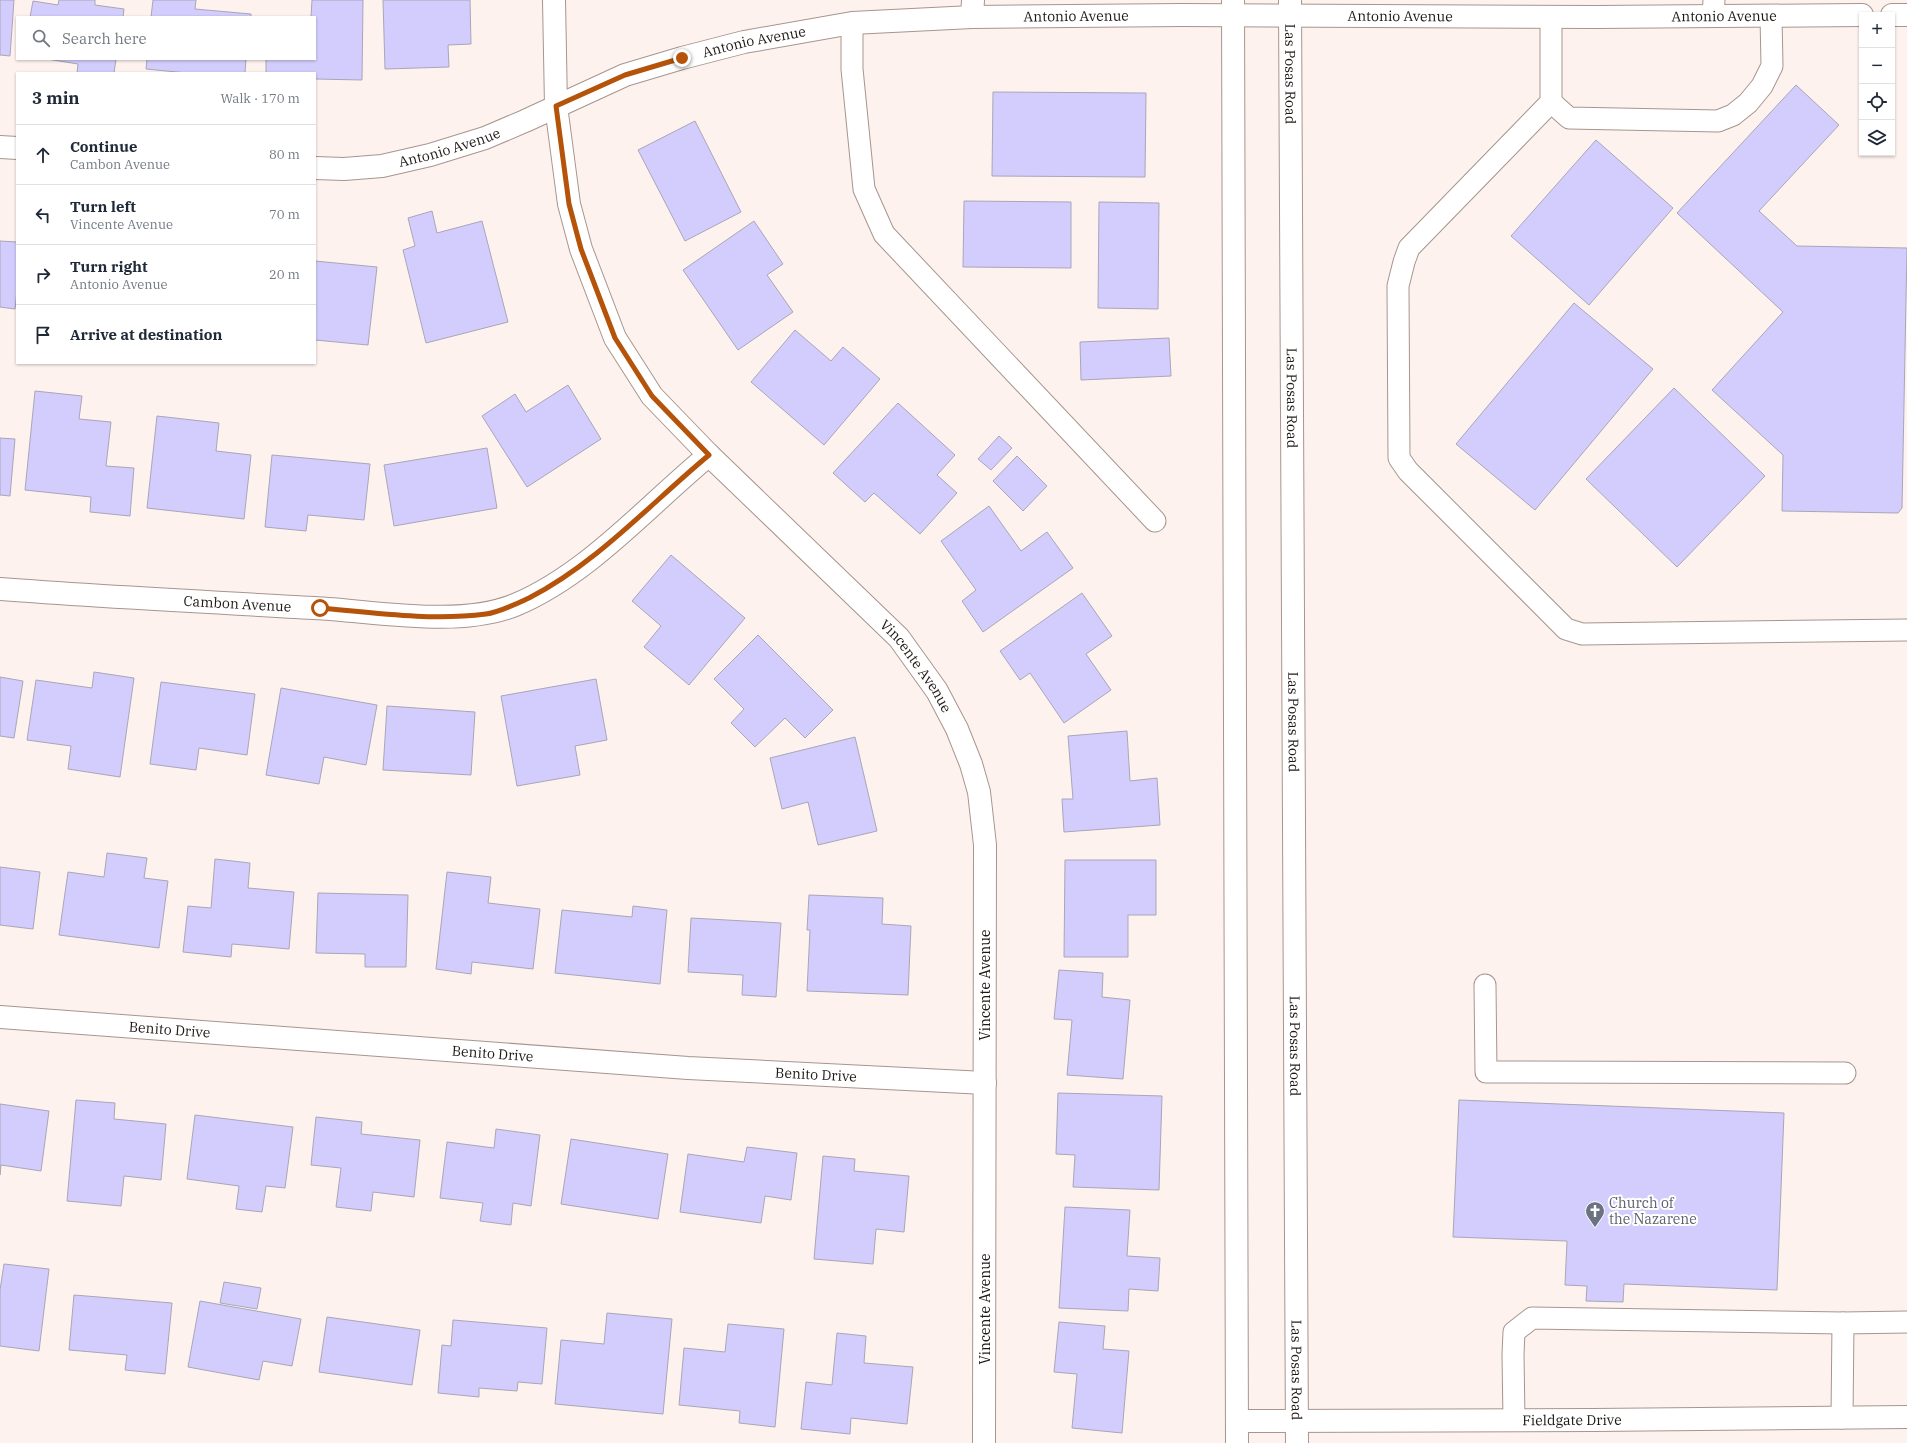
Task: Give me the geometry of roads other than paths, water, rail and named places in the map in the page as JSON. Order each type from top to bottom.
[{"type":"street","name":"Vincente Avenue","points":[[554,0],[556,106],[571,211],[581,249],[615,338],[652,396],[709,455],[899,638],[937,691],[957,729],[971,764],[979,792],[985,845],[984,1443]]},
{"type":"street","points":[[1232,7],[1237,1443]]},
{"type":"street","name":"Antonio Avenue","points":[[316,168],[344,169],[382,166],[430,155],[484,138],[525,121],[625,75],[744,42],[852,23],[972,9],[1290,7],[1551,17],[1714,8],[1771,16],[1859,15]]},
{"type":"street","name":"Las Posas Road","points":[[1290,7],[1297,1443]]},
{"type":"street","points":[[1895,15],[1907,15]]},
{"type":"street","points":[[0,147],[16,148]]},
{"type":"street","name":"Cambon Avenue","points":[[0,589],[320,608],[424,617],[487,614],[516,604],[547,589],[576,570],[709,455]]},
{"type":"street","name":"Benito Drive","points":[[0,1017],[688,1068],[985,1083]]},
{"type":"street","name":"Fieldgate Drive","points":[[1237,1421],[1907,1417]]},
{"type":"lane","points":[[1551,102],[1569,118],[1718,121],[1733,115],[1748,103],[1762,86],[1772,66],[1771,16]]},
{"type":"lane","points":[[1551,17],[1551,102],[1409,248],[1404,262],[1398,286],[1399,458],[1408,471],[1566,629],[1582,634],[1907,630]]},
{"type":"lane","points":[[852,23],[852,69],[864,189],[884,234],[1155,521]]},
{"type":"lane","points":[[1485,985],[1486,1072],[1845,1073]]},
{"type":"lane","points":[[1514,1420],[1514,1332],[1532,1318],[1843,1323],[1907,1322]]},
{"type":"lane","points":[[1842,1418],[1843,1323]]},
{"type":"place","name":"Church of the Nazarene","points":[[1595,1228]]}]
